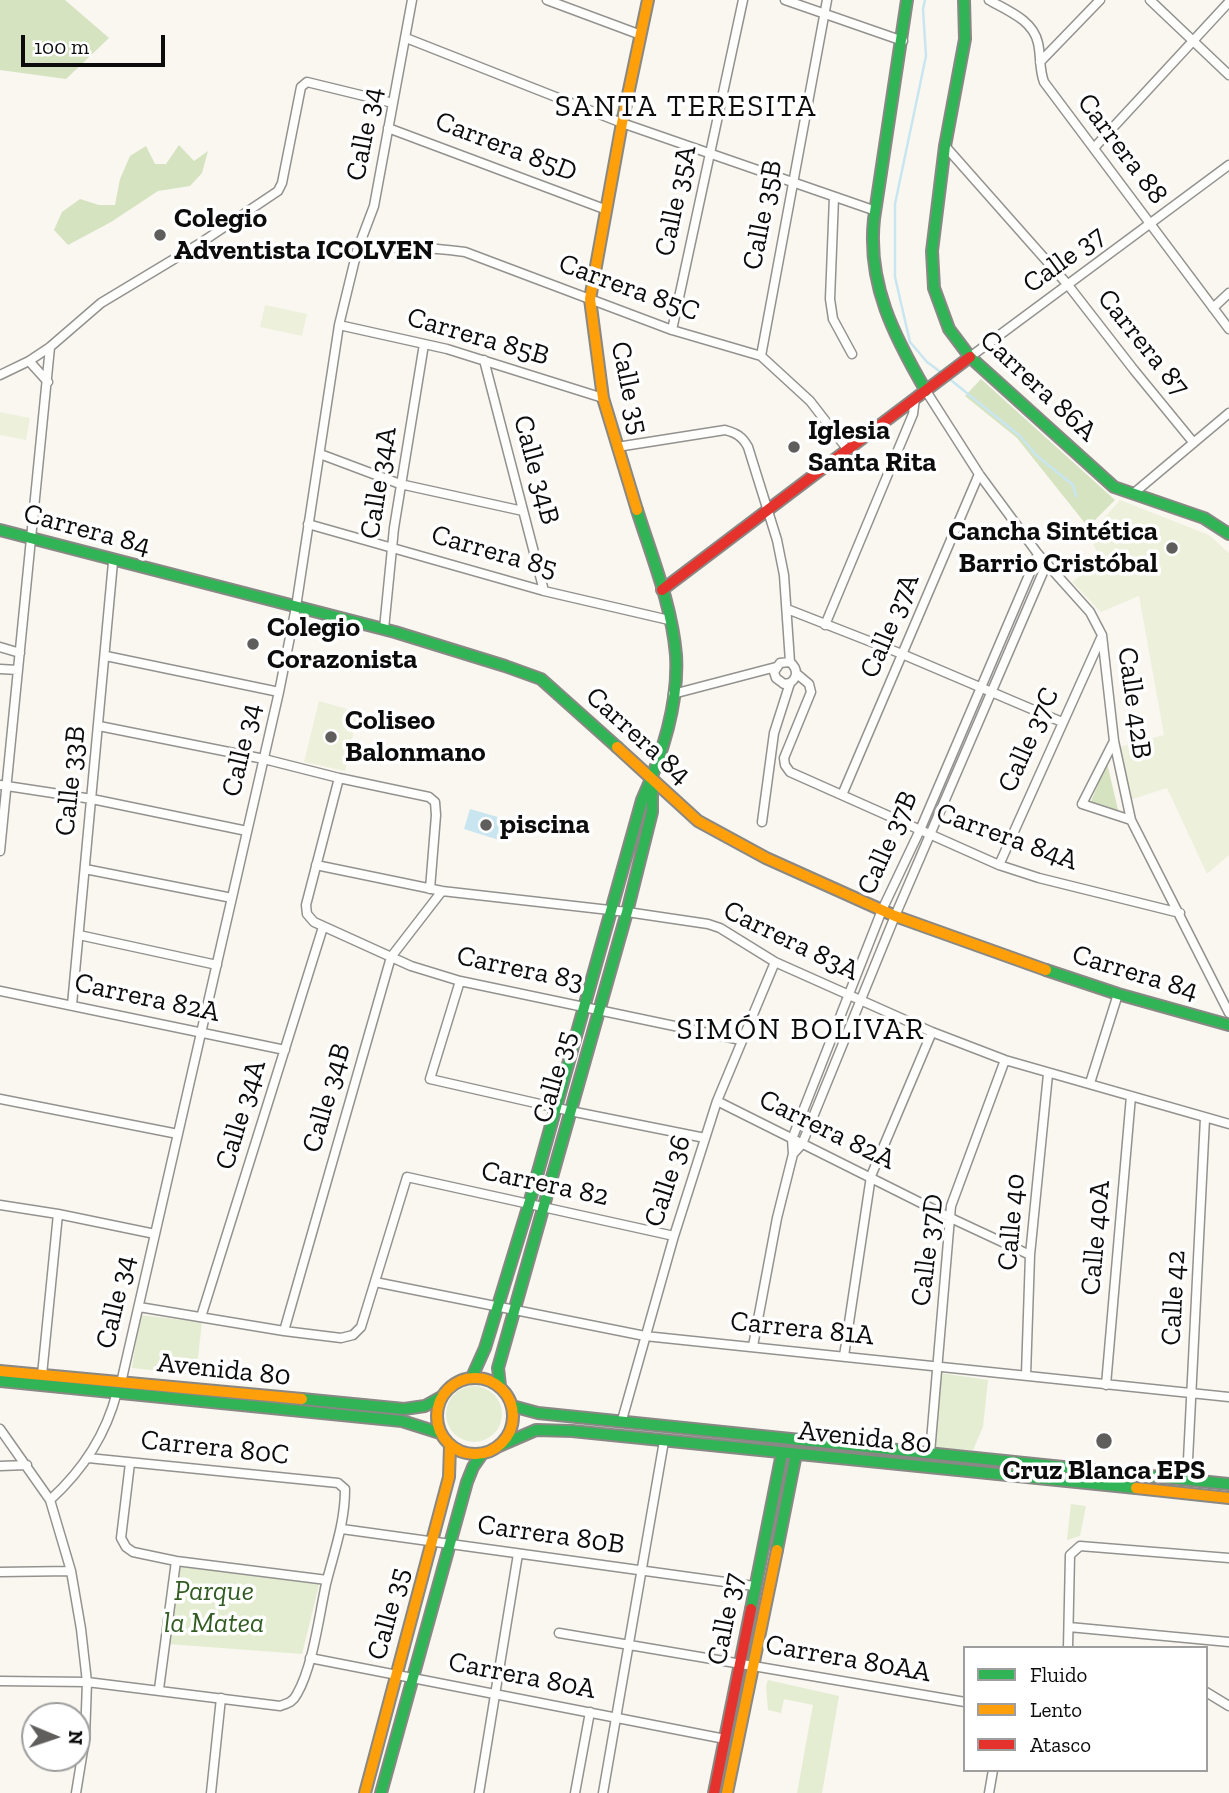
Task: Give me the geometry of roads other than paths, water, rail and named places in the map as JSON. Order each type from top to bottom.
[{"type":"street","name":"Calle 34","points":[[50,1500],[88,1458],[103,1431],[119,1387],[139,1307],[279,692],[296,607],[339,324],[357,251],[374,206],[412,0]]},
{"type":"street","points":[[547,0],[641,35]]},
{"type":"street","name":"Calle 35","points":[[472,1377],[485,1348],[529,1204],[642,800],[662,752],[673,694],[676,659],[669,620],[603,398],[590,299],[622,123],[648,0]]},
{"type":"street","name":"Calle 35A","points":[[672,330],[743,0]]},
{"type":"street","points":[[785,0],[904,41]]},
{"type":"street","name":"Calle 35B","points":[[761,356],[827,0]]},
{"type":"street","points":[[662,590],[929,388],[897,340],[880,297],[872,261],[876,211],[904,41],[907,0]]},
{"type":"street","name":"Carrera 86A","points":[[964,0],[965,38],[934,223],[934,288],[949,329],[971,357],[1114,487],[1204,517],[1229,534]]},
{"type":"street","name":"Carrera 88","points":[[989,0],[1025,21],[1034,30],[1044,82],[1229,329]]},
{"type":"street","points":[[1040,62],[1100,0]]},
{"type":"street","points":[[1150,0],[1229,75]]},
{"type":"street","points":[[1094,148],[1229,2]]},
{"type":"street","points":[[406,38],[622,123],[876,211]]},
{"type":"street","points":[[0,375],[29,362],[101,303],[199,244],[278,191],[282,183],[301,87],[307,82],[393,103]]},
{"type":"street","name":"Carrera 85D","points":[[388,128],[607,210]]},
{"type":"street","name":"Carrera 87","points":[[945,146],[1068,285],[1193,442]]},
{"type":"street","name":"Calle 37","points":[[929,388],[1229,165]]},
{"type":"street","points":[[834,197],[830,299],[833,319],[852,354]]},
{"type":"street","name":"Carrera 85C","points":[[357,251],[386,247],[465,252],[672,330],[761,356],[810,401],[848,450]]},
{"type":"street","points":[[1213,308],[1229,293]]},
{"type":"street","name":"Carrera 85B","points":[[339,324],[484,360],[603,398]]},
{"type":"street","name":"Calle 34A","points":[[384,629],[391,547],[424,344]]},
{"type":"street","points":[[0,851],[3,785],[20,653],[50,347]]},
{"type":"street","name":"Calle 34B","points":[[484,360],[544,591]]},
{"type":"street","points":[[29,362],[48,382]]},
{"type":"street","name":"Calle 42B","points":[[929,388],[979,474],[1038,554],[1090,612],[1102,635],[1114,741],[1131,820],[1229,1013]]},
{"type":"street","points":[[825,625],[913,414],[915,398]]},
{"type":"street","points":[[1134,493],[1229,413]]},
{"type":"street","points":[[617,447],[725,430],[736,433],[748,447],[768,510],[784,575],[790,662],[797,674],[790,683],[774,733],[762,822]]},
{"type":"street","points":[[320,454],[400,484],[523,512]]},
{"type":"street","name":"Calle 37A","points":[[842,795],[979,474]]},
{"type":"street","name":"Carrera 85","points":[[308,524],[544,591],[669,620]]},
{"type":"street","name":"Carrera 84","points":[[0,530],[113,562],[457,649],[541,679],[698,821],[766,858],[895,916],[1118,994],[1229,1025]]},
{"type":"street","name":"Calle 37B","points":[[753,1346],[777,1218],[793,1154],[792,1139],[882,910],[920,830],[1038,554]]},
{"type":"street","name":"Calle 33B","points":[[72,1005],[113,562]]},
{"type":"street","name":"Calle 37B","points":[[793,1154],[802,1144],[895,916],[1047,563]]},
{"type":"street","points":[[787,609],[1062,722]]},
{"type":"street","name":"Calle 37C","points":[[999,865],[1102,635]]},
{"type":"street","points":[[0,647],[20,653]]},
{"type":"street","points":[[106,656],[279,692]]},
{"type":"street","points":[[673,694],[790,662]]},
{"type":"street","points":[[776,667],[778,681],[790,683]]},
{"type":"street","points":[[0,669],[18,670]]},
{"type":"street","name":"Carrera 84A","points":[[797,674],[811,689],[810,698],[784,758],[787,769],[999,865],[1039,878],[1180,913]]},
{"type":"street","points":[[99,726],[264,759],[429,797],[435,802],[436,815],[430,889]]},
{"type":"street","points":[[1114,741],[1082,804],[1131,820]]},
{"type":"street","points":[[316,865],[339,778]]},
{"type":"street","name":"Calle 35","points":[[500,1386],[498,1368],[627,912],[652,812],[652,780]]},
{"type":"street","points":[[3,785],[92,799],[247,831]]},
{"type":"street","name":"Carrera 83A","points":[[316,865],[442,891],[627,912],[720,928],[775,962],[932,1032],[1048,1074],[1090,1083],[1229,1124]]},
{"type":"street","name":"Carrera 83","points":[[316,865],[306,909],[309,918],[323,927],[391,957],[460,981],[741,1040]]},
{"type":"street","points":[[85,869],[232,898]]},
{"type":"street","name":"Calle 34B","points":[[284,1331],[391,957],[442,891]]},
{"type":"street","name":"Calle 34A","points":[[201,1317],[323,927]]},
{"type":"street","points":[[79,935],[217,965]]},
{"type":"street","name":"Calle 36","points":[[622,1420],[705,1138],[741,1040],[775,962]]},
{"type":"street","points":[[460,981],[430,1079],[569,1111],[705,1138]]},
{"type":"street","name":"Carrera 82A","points":[[0,991],[285,1050]]},
{"type":"street","points":[[1090,1083],[1118,994]]},
{"type":"street","points":[[844,1356],[871,1176],[932,1032]]},
{"type":"street","name":"Calle 37D","points":[[930,1453],[951,1206],[1005,1060]]},
{"type":"street","name":"Calle 40","points":[[1026,1375],[1031,1255],[1048,1074]]},
{"type":"street","name":"Calle 40A","points":[[1106,1385],[1131,1096]]},
{"type":"street","points":[[0,1099],[178,1134]]},
{"type":"street","name":"Carrera 82A","points":[[718,1101],[950,1218],[1031,1255]]},
{"type":"street","name":"Calle 42","points":[[1187,1479],[1205,1118]]},
{"type":"street","name":"Carrera 82","points":[[375,1282],[407,1177],[674,1236]]},
{"type":"street","points":[[0,1205],[155,1234]]},
{"type":"street","points":[[42,1375],[58,1214]]},
{"type":"street","points":[[139,1307],[341,1338],[353,1335],[361,1327],[375,1282]]},
{"type":"street","name":"Carrera 81A","points":[[375,1282],[645,1336],[1229,1397]]},
{"type":"street","name":"Avenida 80","points":[[0,1371],[402,1421],[426,1426],[440,1433]]},
{"type":"street","points":[[472,1377],[486,1379],[500,1386],[508,1395],[512,1406],[513,1422],[511,1431],[499,1446],[482,1454],[471,1455],[450,1446],[440,1433],[437,1421],[441,1397],[449,1387],[472,1377]]},
{"type":"street","name":"Avenida 80","points":[[0,1381],[119,1387],[404,1409],[425,1406],[441,1397]]},
{"type":"street","name":"Avenida 80","points":[[512,1406],[537,1413],[1229,1484]]},
{"type":"street","points":[[0,1429],[50,1500],[71,1571],[87,1682],[85,1738],[76,1793]]},
{"type":"street","name":"Avenida 80","points":[[499,1446],[536,1430],[572,1431],[1229,1498]]},
{"type":"street","points":[[603,1793],[664,1441]]},
{"type":"street","name":"Calle 35","points":[[365,1793],[449,1477],[450,1446]]},
{"type":"street","name":"Calle 37","points":[[714,1793],[782,1453]]},
{"type":"street","name":"Calle 35","points":[[381,1793],[470,1474],[482,1454]]},
{"type":"street","name":"Calle 37","points":[[727,1793],[796,1454]]},
{"type":"street","name":"Carrera 80C","points":[[88,1458],[338,1483],[345,1489],[342,1529]]},
{"type":"street","points":[[130,1462],[121,1538],[133,1552],[176,1562],[327,1580]]},
{"type":"street","points":[[0,1466],[27,1465]]},
{"type":"street","points":[[0,1681],[87,1682],[280,1706],[290,1703],[297,1695],[310,1658],[327,1580],[342,1529]]},
{"type":"street","name":"Carrera 80B","points":[[342,1529],[754,1586]]},
{"type":"street","points":[[1068,1646],[1070,1555],[1076,1548],[1080,1546],[1229,1558]]},
{"type":"street","points":[[479,1793],[518,1553]]},
{"type":"street","points":[[159,1689],[176,1562]]},
{"type":"street","points":[[0,1572],[71,1571]]},
{"type":"street","points":[[1069,1627],[1229,1642]]},
{"type":"street","name":"Carrera 80AA","points":[[559,1633],[963,1702]]},
{"type":"street","name":"Carrera 80A","points":[[310,1658],[725,1739]]},
{"type":"street","points":[[1208,1693],[1229,1706]]},
{"type":"street","points":[[211,1793],[221,1698]]},
{"type":"street","points":[[575,1793],[590,1712]]},
{"type":"street","points":[[989,1793],[993,1772]]},
{"type":"water","name":"piscina","points":[[470,809],[508,820],[502,841],[464,829]]},
{"type":"waterway","points":[[925,0],[923,9],[926,56],[895,204],[895,277],[910,342],[927,362],[942,373]]},
{"type":"waterway","points":[[947,377],[1020,436],[1036,455],[1073,485],[1076,496]]},
{"type":"place","name":"Colegio Adventista ICOLVEN","points":[[160,235]]},
{"type":"place","name":"Iglesia Santa Rita","points":[[794,447]]},
{"type":"place","name":"Cancha Sintética Barrio Cristóbal","points":[[1172,548]]},
{"type":"place","name":"Colegio Corazonista","points":[[253,644]]},
{"type":"place","name":"Coliseo Balonmano","points":[[331,737]]},
{"type":"place","name":"piscina","points":[[486,825]]},
{"type":"place","name":"Cruz Blanca EPS","points":[[1104,1441]]},
{"type":"district","name":"SANTA TERESITA","points":[[686,107]]},
{"type":"district","name":"SIMÓN BOLIVAR","points":[[801,1030]]},
{"type":"park label","name":"Parque la Matea","points":[[214,1608]]}]
